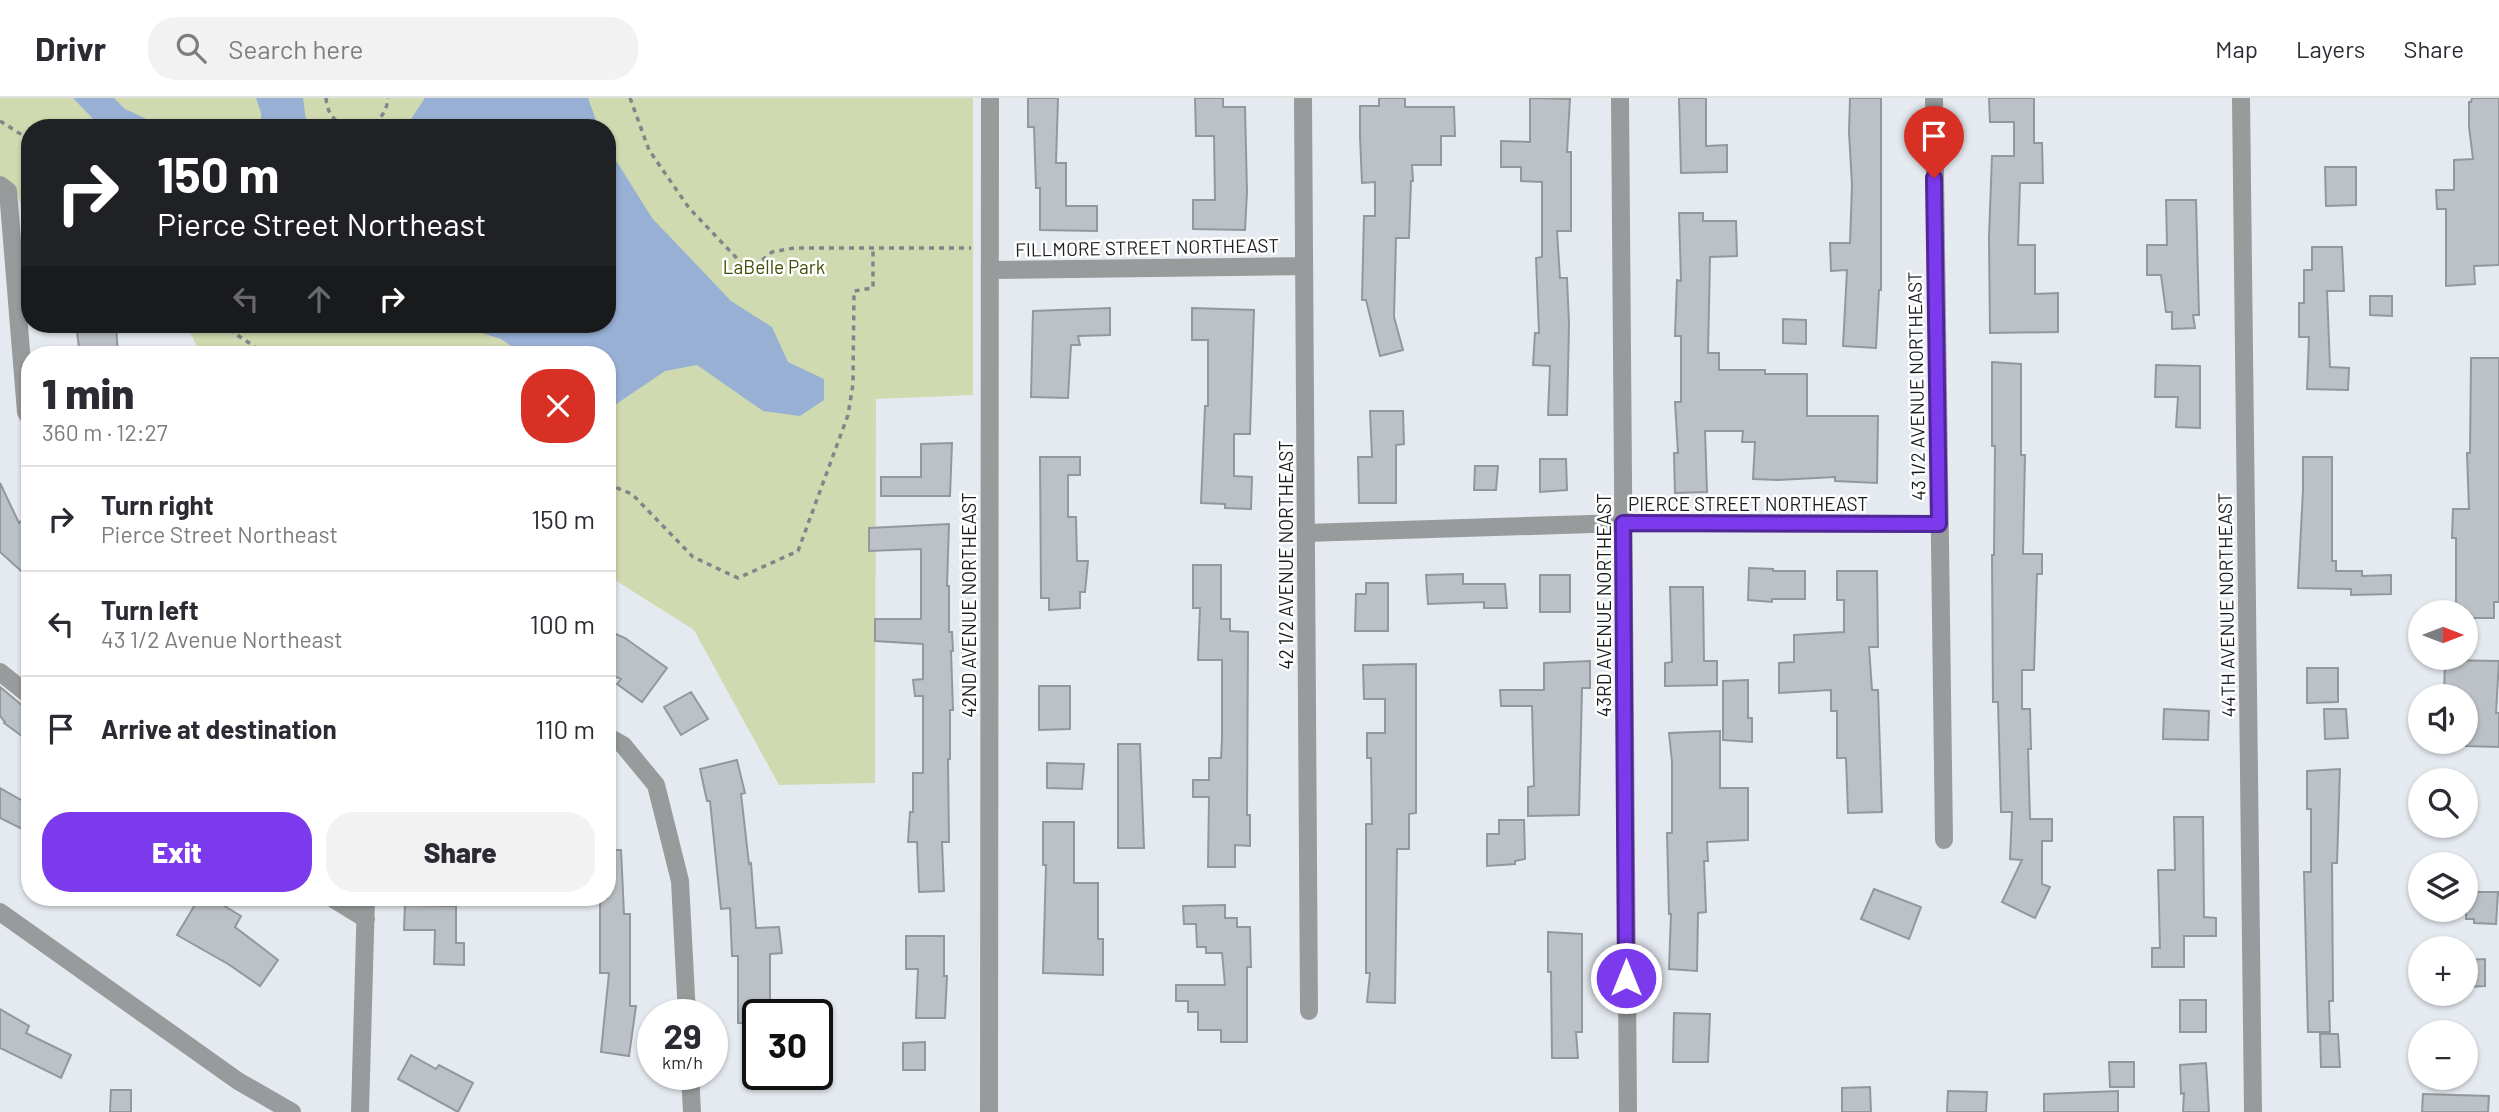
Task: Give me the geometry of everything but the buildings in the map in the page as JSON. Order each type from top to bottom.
[{"type":"street","name":"42ND AVENUE NORTHEAST","points":[[989,1112],[990,98]]},
{"type":"street","name":"42 1/2 AVENUE NORTHEAST","points":[[1303,98],[1309,1011]]},
{"type":"street","name":"43RD AVENUE NORTHEAST","points":[[1620,98],[1628,1112]]},
{"type":"street","name":"43 1/2 AVENUE NORTHEAST","points":[[1934,98],[1944,841]]},
{"type":"street","name":"44TH AVENUE NORTHEAST","points":[[2241,98],[2253,1112]]},
{"type":"street","points":[[0,185],[8,191],[21,351]]},
{"type":"street","name":"FILLMORE STREET NORTHEAST","points":[[990,270],[1304,266]]},
{"type":"street","name":"PIERCE STREET NORTHEAST","points":[[1306,533],[1623,523],[1939,524]]},
{"type":"street","points":[[0,673],[21,689]]},
{"type":"street","points":[[616,741],[623,745],[656,785],[680,881],[686,999]]},
{"type":"street","points":[[345,906],[366,919]]},
{"type":"street","points":[[360,1112],[366,906]]},
{"type":"street","points":[[0,912],[238,1081],[292,1112]]},
{"type":"street","points":[[691,1090],[692,1112]]},
{"type":"path","points":[[326,98],[328,111],[333,119]]},
{"type":"path","points":[[380,119],[387,107],[388,98]]},
{"type":"path","points":[[630,98],[649,150],[689,208],[749,271],[772,252],[794,248],[990,249]]},
{"type":"path","points":[[0,121],[21,134]]},
{"type":"path","points":[[616,488],[632,494],[693,557],[737,578],[798,551],[848,415],[853,384],[854,291],[873,288],[873,248]]},
{"type":"path","points":[[234,333],[254,346]]},
{"type":"green space","name":"LaBelle Park","points":[[0,98],[973,98],[973,395],[876,399],[875,783],[779,785],[694,630],[616,581],[616,346],[197,346],[190,333],[616,333],[616,119],[21,119],[21,205],[14,186],[0,175]]},
{"type":"water","points":[[73,98],[114,98],[125,109],[147,119],[93,119]]},
{"type":"water","points":[[256,98],[303,98],[306,119],[261,119]]},
{"type":"water","points":[[425,98],[588,98],[596,119],[411,119]]},
{"type":"water","points":[[616,160],[652,218],[731,301],[772,327],[788,362],[824,379],[824,400],[800,416],[763,411],[697,365],[665,371],[616,404],[616,346],[511,346],[501,339],[482,333],[616,333]]},
{"type":"route","points":[[1626,978],[1623,523],[1939,524],[1934,178]]}]
